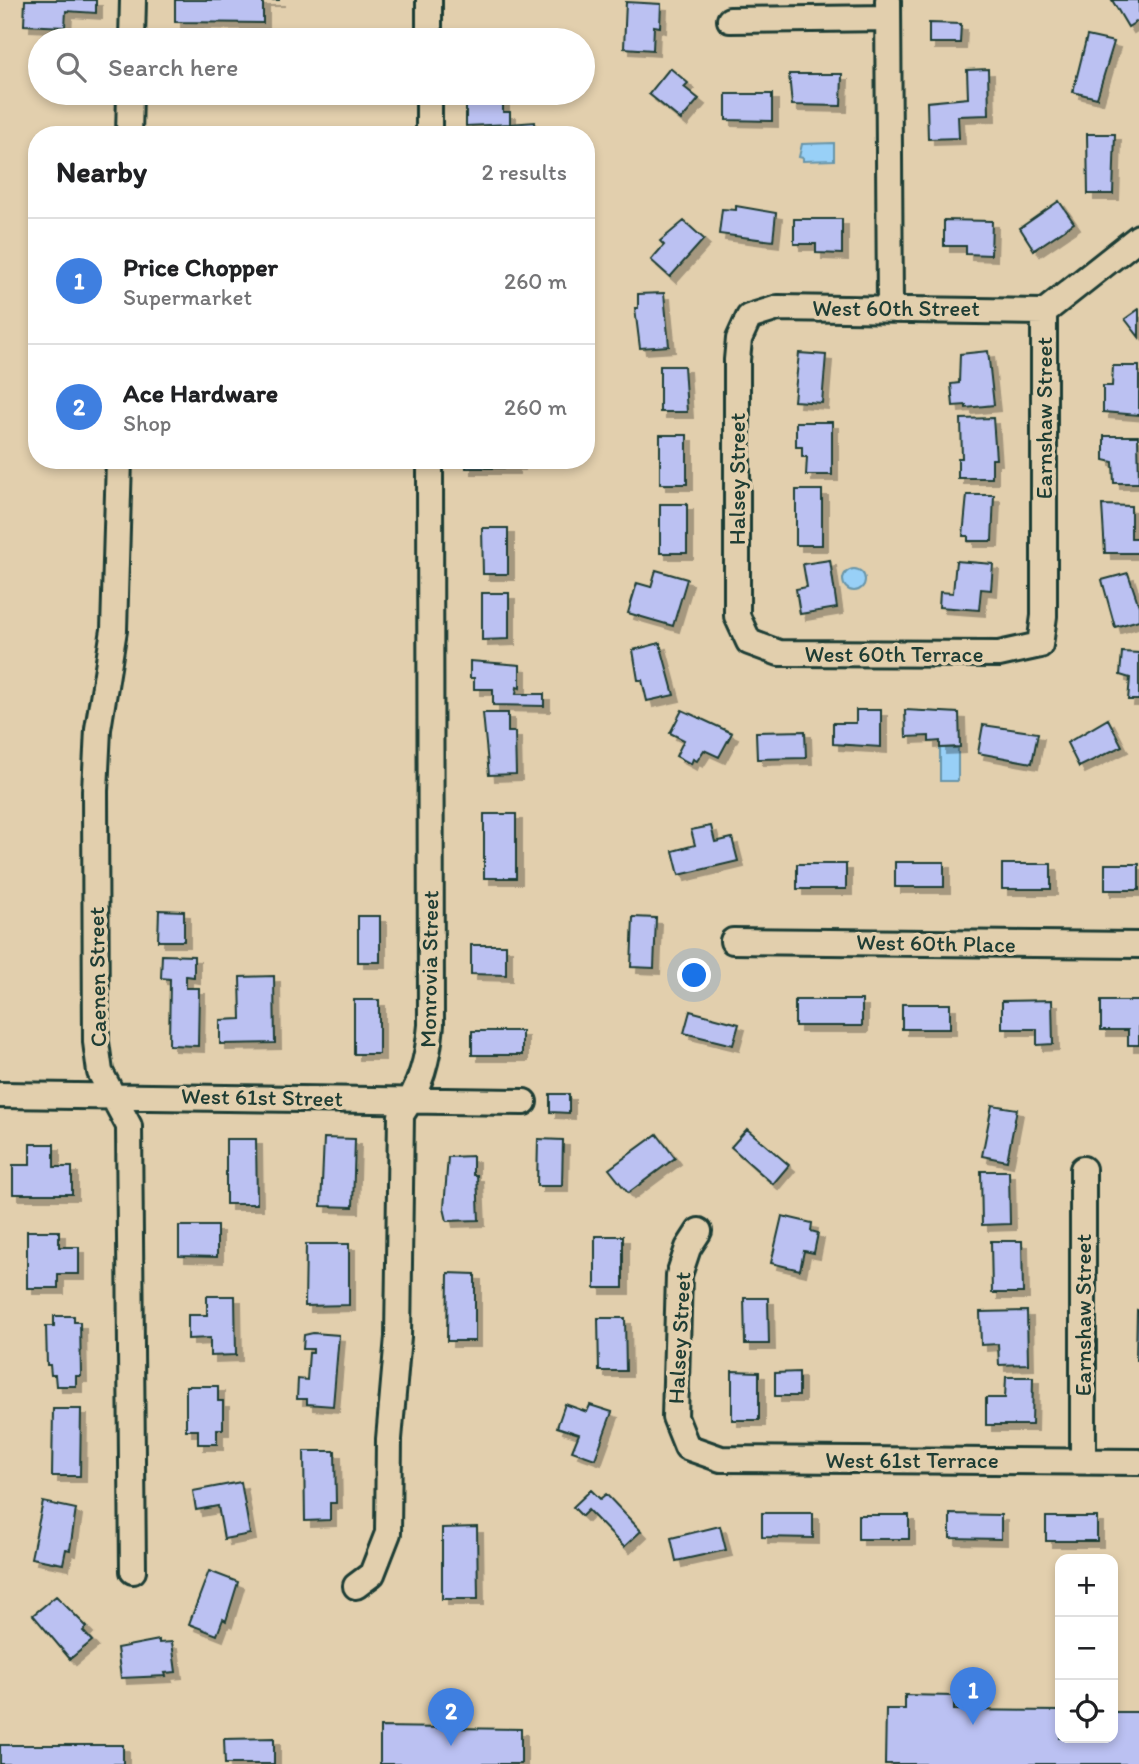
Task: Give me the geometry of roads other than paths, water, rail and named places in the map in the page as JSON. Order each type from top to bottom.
[{"type":"street","points":[[132,28],[133,0]]},
{"type":"street","points":[[429,0],[429,28]]},
{"type":"street","points":[[730,19],[888,9],[890,309]]},
{"type":"street","points":[[129,126],[130,105]]},
{"type":"street","points":[[429,105],[429,126]]},
{"type":"street","name":"Earnshaw Street","points":[[1040,645],[1044,616],[1044,312],[1139,237]]},
{"type":"street","name":"West 60th Street","points":[[749,317],[778,308],[1044,312]]},
{"type":"street","name":"Halsey Street","points":[[749,317],[739,339],[737,360],[737,616],[749,642]]},
{"type":"street","name":"Caenen Street","points":[[119,469],[114,630],[98,729],[95,791],[96,1042],[100,1072],[129,1126],[133,1571]]},
{"type":"street","name":"Monrovia Street","points":[[356,1586],[372,1574],[388,1533],[389,1439],[398,1337],[401,1115],[412,1098],[428,1059],[431,1025],[430,469]]},
{"type":"street","name":"West 60th Terrace","points":[[749,642],[779,653],[999,654],[1040,645]]},
{"type":"street","name":"West 60th Place","points":[[733,941],[1139,945]]},
{"type":"street","name":"West 61st Street","points":[[0,1095],[412,1098],[524,1102]]},
{"type":"street","name":"Earnshaw Street","points":[[1083,1168],[1083,1461]]},
{"type":"street","name":"Halsey Street","points":[[687,1447],[675,1417],[679,1275],[688,1248],[699,1231]]},
{"type":"street","name":"West 61st Terrace","points":[[687,1447],[721,1459],[1139,1462]]},
{"type":"water","points":[[834,143],[834,160],[803,161],[803,158],[799,157],[802,144]]},
{"type":"water","points":[[854,569],[862,572],[865,580],[862,588],[854,591],[846,588],[843,580],[846,572]]},
{"type":"water","points":[[940,748],[958,748],[958,781],[940,781]]},
{"type":"place","name":"Price Chopper","points":[[973,1725]]},
{"type":"place","name":"Ace Hardware","points":[[451,1746]]}]
